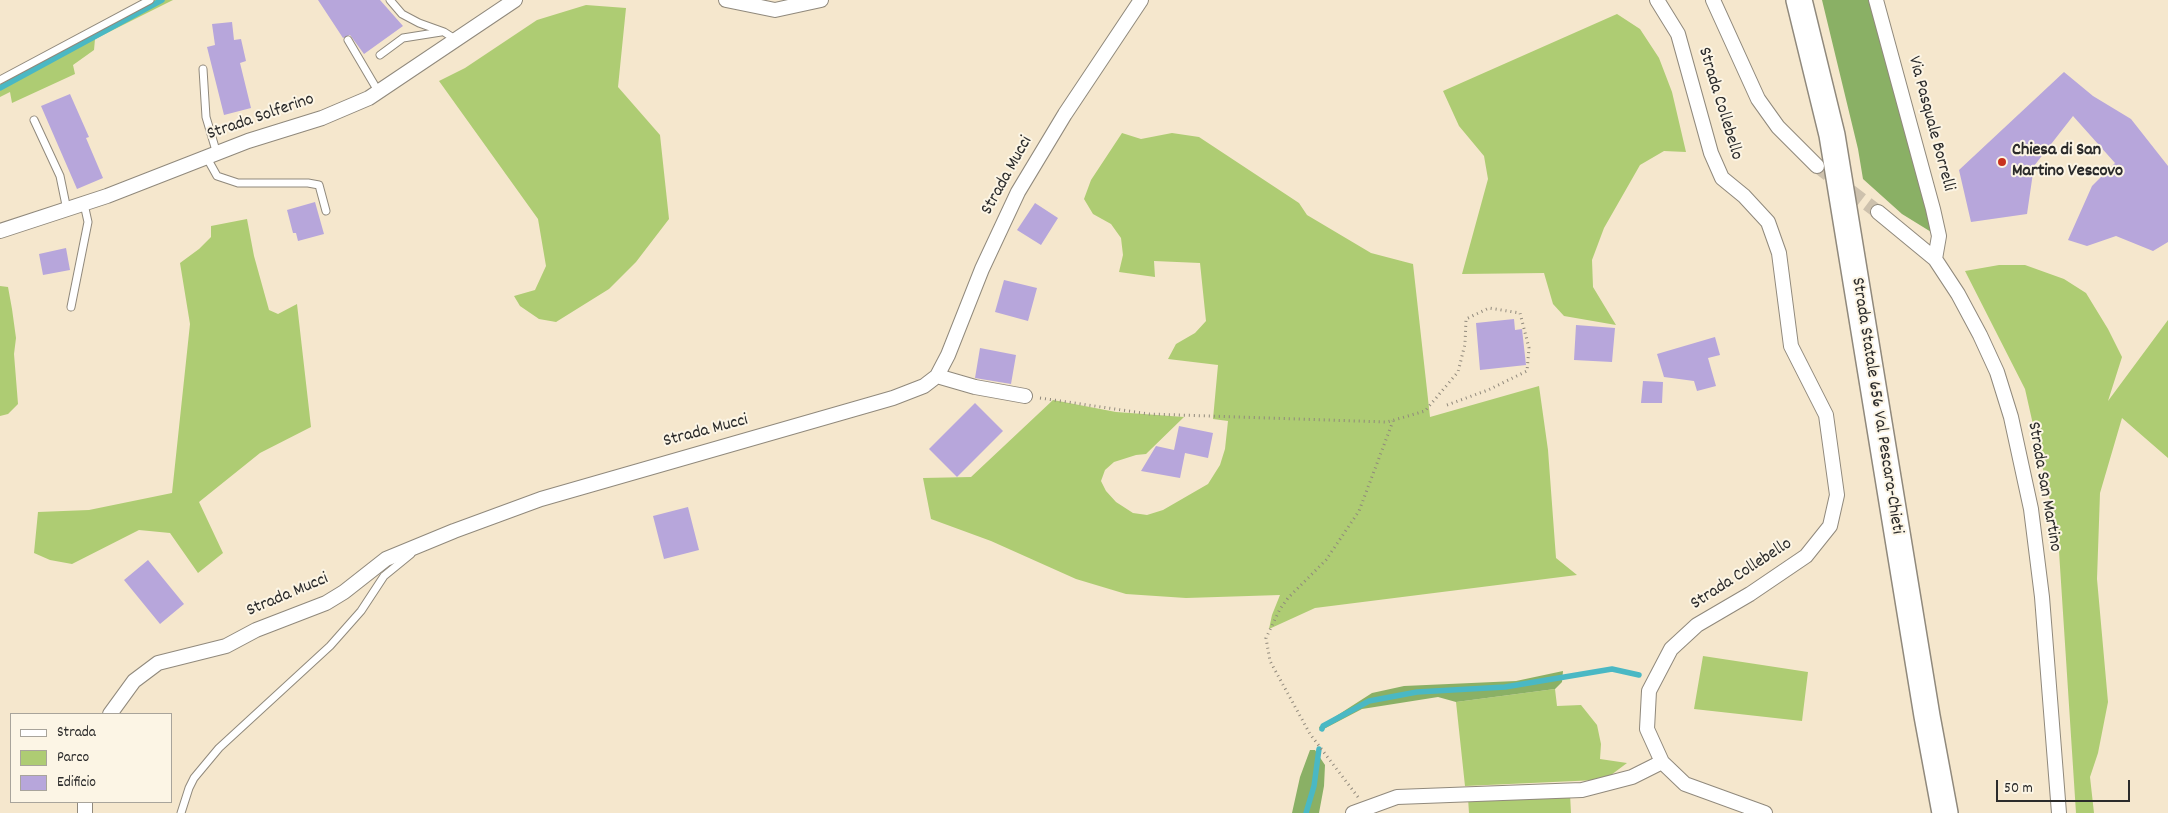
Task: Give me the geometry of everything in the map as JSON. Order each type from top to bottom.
[{"type":"highway","name":"Strada Statale 656 Val Pescara-Chieti","points":[[1799,0],[1832,135],[1925,707],[1945,813]]},
{"type":"street","name":"Strada Solferino","points":[[0,231],[84,204],[212,156],[322,118],[369,98],[449,35],[515,0]]},
{"type":"street","points":[[726,0],[775,10],[820,0]]},
{"type":"street","name":"Strada Mucci","points":[[111,713],[134,680],[158,663],[226,646],[256,630],[326,603],[344,592],[386,559],[423,544],[524,504],[893,398],[924,386],[937,376],[948,355],[982,269],[1018,192],[1065,114],[1141,0]]},
{"type":"street","name":"Strada Collebello","points":[[1657,0],[1678,34],[1711,153],[1722,178],[1744,196],[1768,222],[1780,253],[1791,346],[1826,416],[1837,495],[1830,526],[1806,556],[1750,594],[1697,625],[1671,649],[1649,692],[1648,729],[1662,762],[1685,784],[1765,813]]},
{"type":"street","points":[[1713,0],[1758,100],[1778,127],[1817,166]]},
{"type":"street","name":"Via Pasquale Borrelli","points":[[1876,0],[1933,209],[1939,236],[1935,260]]},
{"type":"street","name":"Strada San Martino","points":[[1878,212],[1935,260],[1958,294],[1997,372],[2023,463],[2031,509],[2042,597],[2058,813]]},
{"type":"street","points":[[937,376],[975,387],[1025,396]]},
{"type":"street","points":[[1353,813],[1397,797],[1582,790],[1632,776],[1662,762]]},
{"type":"lane","points":[[0,80],[150,0]]},
{"type":"lane","points":[[390,0],[402,14],[449,35]]},
{"type":"lane","points":[[380,56],[403,38],[449,35]]},
{"type":"lane","points":[[348,40],[378,91]]},
{"type":"lane","points":[[203,69],[206,117],[212,156],[218,176],[238,184],[308,183],[319,185],[326,210]]},
{"type":"lane","points":[[34,120],[60,176],[67,210]]},
{"type":"lane","points":[[71,307],[88,222],[84,204]]},
{"type":"lane","points":[[182,813],[194,778],[219,748],[330,646],[361,611],[384,576],[423,544]]},
{"type":"path","points":[[1025,396],[1149,414],[1387,422],[1424,411],[1458,372],[1465,344],[1466,319],[1489,308],[1520,313],[1529,348],[1527,371],[1488,390],[1446,405]]},
{"type":"path","points":[[1368,808],[1310,734],[1270,661],[1266,638],[1288,598],[1326,560],[1360,511],[1394,420]]},
{"type":"green space","points":[[142,0],[173,0],[95,39],[94,50],[73,65],[75,74],[12,103],[10,92],[0,97],[0,76],[21,67]]},
{"type":"green space","points":[[1822,0],[1874,0],[1936,235],[1902,214],[1863,179],[1858,149]]},
{"type":"green space","points":[[586,5],[626,8],[618,87],[660,135],[669,219],[636,262],[609,289],[556,322],[539,319],[520,306],[514,296],[535,290],[546,266],[538,219],[439,81],[465,68],[537,20]]},
{"type":"green space","points":[[1617,14],[1640,29],[1659,58],[1672,92],[1686,152],[1664,151],[1640,165],[1604,228],[1592,260],[1593,287],[1616,325],[1564,316],[1553,304],[1544,273],[1462,274],[1488,179],[1484,156],[1459,126],[1443,91]]},
{"type":"green space","points":[[1122,133],[1141,139],[1172,133],[1199,137],[1299,203],[1307,215],[1371,253],[1413,264],[1430,417],[1539,386],[1548,450],[1556,558],[1577,575],[1315,608],[1269,629],[1280,595],[1186,598],[1126,594],[1076,579],[991,541],[931,519],[923,478],[971,477],[1053,400],[1116,412],[1184,417],[1146,454],[1114,462],[1105,470],[1101,481],[1106,491],[1116,502],[1133,513],[1147,515],[1163,510],[1208,484],[1220,465],[1225,449],[1228,421],[1213,419],[1218,365],[1168,359],[1176,344],[1195,333],[1206,321],[1200,263],[1154,261],[1155,277],[1119,272],[1123,255],[1121,238],[1111,224],[1093,214],[1084,199],[1091,180]]},
{"type":"green space","points":[[247,219],[254,256],[269,310],[278,314],[297,304],[311,427],[260,453],[199,502],[223,553],[198,573],[170,533],[139,530],[72,564],[50,560],[34,553],[38,512],[89,510],[172,493],[190,324],[180,263],[211,237],[211,226]]},
{"type":"green space","points":[[1999,265],[2025,265],[2064,279],[2086,293],[2108,329],[2122,357],[2108,401],[2168,320],[2168,458],[2122,418],[2100,493],[2097,579],[2108,702],[2098,753],[2090,777],[2094,813],[2076,813],[2058,536],[2025,389],[1965,271]]},
{"type":"green space","points":[[0,286],[8,287],[12,309],[16,338],[14,354],[18,404],[8,414],[0,416]]},
{"type":"green space","points":[[1703,656],[1808,672],[1802,721],[1694,709]]},
{"type":"green space","points":[[1563,671],[1562,682],[1555,689],[1456,702],[1438,697],[1362,709],[1320,731],[1319,727],[1372,693],[1404,686],[1516,681]]},
{"type":"green space","points":[[1555,689],[1557,706],[1581,705],[1597,725],[1601,744],[1600,759],[1627,763],[1611,775],[1597,780],[1465,786],[1456,702]]},
{"type":"green space","points":[[1310,750],[1315,750],[1325,765],[1324,786],[1319,813],[1292,813],[1300,777]]},
{"type":"green space","points":[[1570,794],[1571,813],[1469,813],[1468,798]]},
{"type":"building","points":[[318,0],[380,0],[403,26],[364,54],[350,35],[343,38]]},
{"type":"building","points":[[232,22],[234,40],[241,39],[246,61],[240,63],[251,108],[224,115],[207,47],[215,45],[212,24]]},
{"type":"building","name":"Chiesa di San Martino Vescovo","points":[[2064,72],[2093,96],[2131,119],[2168,166],[2168,242],[2153,251],[2116,236],[2087,246],[2068,240],[2092,186],[2115,163],[2073,116],[2034,166],[2027,214],[1971,222],[1959,170]]},
{"type":"building","points":[[70,94],[89,137],[86,138],[103,178],[77,189],[41,106]]},
{"type":"building","points":[[315,202],[324,234],[298,241],[296,233],[293,233],[287,210]]},
{"type":"building","points":[[1035,203],[1058,218],[1041,245],[1017,230]]},
{"type":"building","points":[[66,248],[70,270],[43,275],[39,254]]},
{"type":"building","points":[[1004,280],[1037,288],[1028,321],[995,312]]},
{"type":"building","points":[[1514,319],[1515,330],[1522,329],[1526,365],[1480,370],[1476,323]]},
{"type":"building","points":[[1576,325],[1615,328],[1612,362],[1574,360]]},
{"type":"building","points":[[1715,337],[1720,355],[1708,358],[1716,386],[1697,391],[1694,381],[1664,377],[1657,354]]},
{"type":"building","points":[[980,348],[1016,355],[1011,384],[975,378]]},
{"type":"building","points":[[1643,381],[1663,382],[1662,403],[1641,403]]},
{"type":"building","points":[[975,403],[1003,431],[957,477],[929,449]]},
{"type":"building","points":[[1179,426],[1213,433],[1208,458],[1185,453],[1180,478],[1141,471],[1156,446],[1174,450]]},
{"type":"building","points":[[688,507],[699,550],[664,559],[653,516]]},
{"type":"building","points":[[148,560],[184,604],[160,624],[124,580]]},
{"type":"waterway","points":[[0,88],[162,0]]},
{"type":"waterway","points":[[1322,729],[1323,726],[1369,701],[1417,692],[1505,687],[1612,669],[1639,675]]},
{"type":"waterway","points":[[1306,813],[1314,786],[1319,749]]},
{"type":"tunnel","points":[[1817,166],[1878,212]]},
{"type":"place","name":"Chiesa di San Martino Vescovo","points":[[2002,162]]}]
